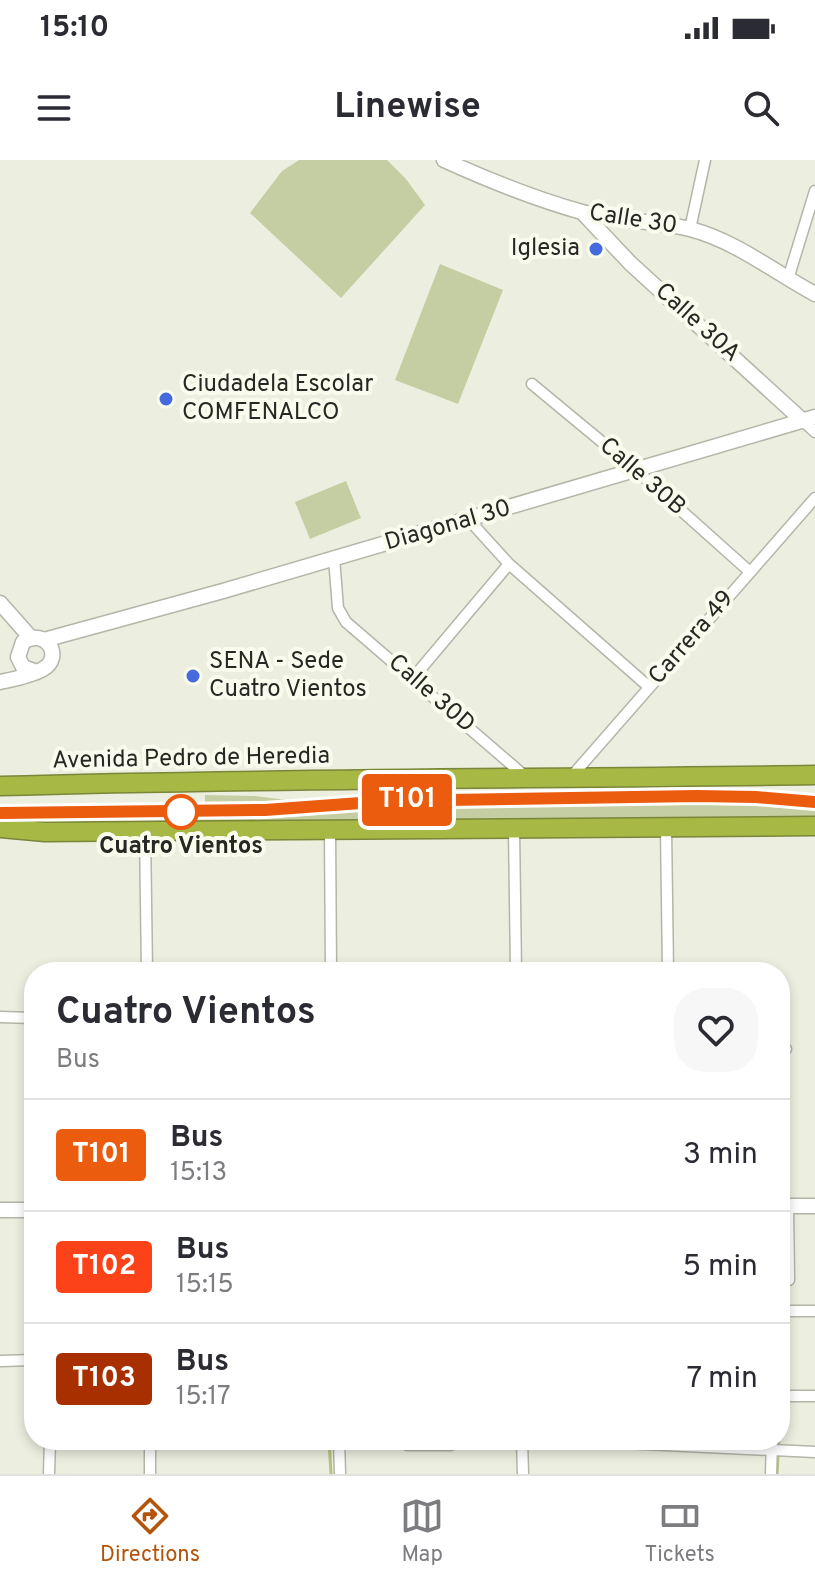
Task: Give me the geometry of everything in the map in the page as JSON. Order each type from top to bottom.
[{"type":"highway","name":"Avenida Pedro de Heredia","points":[[0,786],[226,780],[815,775]]},
{"type":"highway","points":[[0,830],[145,832],[815,826]]},
{"type":"street","name":"Calle 30","points":[[444,160],[581,212],[690,229],[736,247],[815,294]]},
{"type":"street","points":[[690,229],[705,160]]},
{"type":"street","points":[[788,279],[815,191]]},
{"type":"street","name":"Calle 30A","points":[[581,212],[614,246],[809,419],[815,432]]},
{"type":"street","points":[[614,246],[621,220]]},
{"type":"street","name":"Calle 30B","points":[[532,384],[637,471],[750,572]]},
{"type":"street","name":"Diagonal 30","points":[[37,639],[80,631],[809,419]]},
{"type":"street","name":"Carrera 49","points":[[570,779],[815,498]]},
{"type":"street","points":[[469,520],[509,564],[649,687]]},
{"type":"street","name":"Calle 30D","points":[[334,558],[341,616],[529,779]]},
{"type":"street","points":[[413,678],[509,564]]},
{"type":"street","points":[[0,681],[46,668],[52,655],[50,646],[37,639],[4,608]]},
{"type":"street","points":[[4,608],[23,667],[37,672]]},
{"type":"street","name":"Diagonal 30","points":[[52,655],[80,631]]},
{"type":"street","points":[[0,681],[23,642],[37,639]]},
{"type":"street","points":[[666,828],[668,962]]},
{"type":"street","points":[[514,829],[516,962]]},
{"type":"street","points":[[330,831],[331,962]]},
{"type":"street","points":[[145,832],[147,962]]},
{"type":"street","points":[[0,1017],[24,1018]]},
{"type":"street","points":[[790,1206],[815,1206]]},
{"type":"street","points":[[0,1210],[24,1210]]},
{"type":"street","points":[[790,1311],[815,1311]]},
{"type":"street","points":[[0,1361],[24,1360]]},
{"type":"street","points":[[790,1396],[815,1396]]},
{"type":"street","points":[[790,1447],[815,1452]]},
{"type":"street","points":[[49,1474],[50,1450]]},
{"type":"street","points":[[150,1450],[150,1474]]},
{"type":"street","points":[[339,1450],[340,1474]]},
{"type":"street","points":[[522,1450],[523,1474]]},
{"type":"street","points":[[771,1474],[772,1450]]},
{"type":"green space","points":[[299,160],[387,160],[425,205],[341,298],[250,213],[282,171]]},
{"type":"green space","points":[[440,264],[503,290],[458,404],[395,380]]},
{"type":"green space","points":[[346,481],[361,518],[310,539],[295,502]]},
{"type":"green space","points":[[205,795],[287,800],[255,806],[205,807]]},
{"type":"green space","points":[[730,798],[815,807],[815,821],[26,826],[26,820],[219,818],[423,804]]},
{"type":"waterway","points":[[330,1450],[331,1474]]},
{"type":"waterway","points":[[777,1474],[778,1450]]},
{"type":"bus line","name":"T101","points":[[0,813],[265,810],[388,801],[697,796],[815,802]]},
{"type":"place","name":"Iglesia","points":[[596,249]]},
{"type":"place","name":"Ciudadela Escolar COMFENALCO","points":[[166,399]]},
{"type":"place","name":"SENA - Sede Cuatro Vientos","points":[[193,676]]},
{"type":"place","name":"Cuatro Vientos","points":[[181,812]]}]
